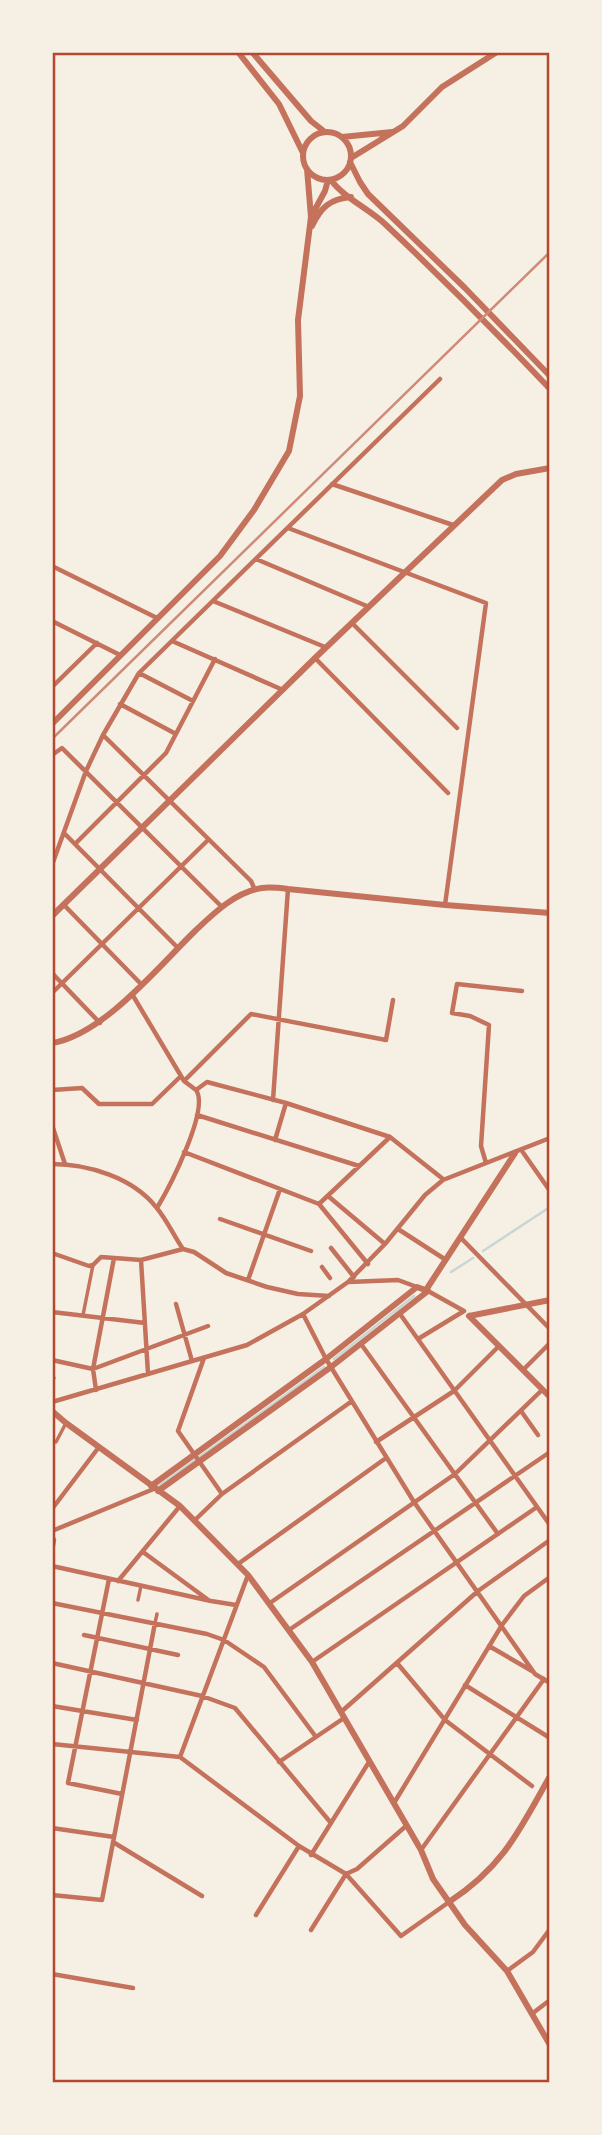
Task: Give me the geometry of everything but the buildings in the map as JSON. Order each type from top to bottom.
[{"type":"street","points":[[52,724],[229,545],[269,487],[289,452],[300,396],[298,320],[311,217],[307,169],[304,153],[279,104],[238,52]]},
{"type":"street","points":[[252,52],[311,121],[325,132],[342,137],[394,132]]},
{"type":"street","points":[[311,217],[330,180],[344,172],[351,160],[413,117],[442,87],[497,52]]},
{"type":"street","points":[[304,153],[310,140],[325,132]]},
{"type":"street","points":[[342,137],[349,146],[360,183],[368,194],[465,288],[550,376]]},
{"type":"street","points":[[307,169],[318,178],[330,180],[375,214],[459,294],[550,389]]},
{"type":"street","points":[[310,230],[324,206],[331,200],[351,197]]},
{"type":"street","points":[[52,865],[86,771],[103,735],[139,673],[440,379]]},
{"type":"street","points":[[52,916],[315,658],[502,480],[516,474],[548,468]]},
{"type":"street","points":[[332,484],[453,525]]},
{"type":"street","points":[[288,527],[486,603],[444,905]]},
{"type":"street","points":[[256,559],[369,607]]},
{"type":"street","points":[[52,566],[157,618]]},
{"type":"street","points":[[213,601],[327,648]]},
{"type":"street","points":[[52,621],[120,655]]},
{"type":"street","points":[[352,623],[457,728]]},
{"type":"street","points":[[172,641],[283,690]]},
{"type":"street","points":[[52,687],[97,643]]},
{"type":"street","points":[[315,658],[448,793]]},
{"type":"street","points":[[75,844],[166,753],[215,659]]},
{"type":"street","points":[[139,673],[193,701]]},
{"type":"street","points":[[120,705],[176,734]]},
{"type":"street","points":[[103,735],[251,881],[255,890]]},
{"type":"street","points":[[52,755],[62,748],[222,907]]},
{"type":"street","points":[[64,833],[178,948]]},
{"type":"street","points":[[52,993],[208,839]]},
{"type":"street","points":[[52,1043],[72,1037],[100,1023],[222,907],[255,890],[269,887],[550,913]]},
{"type":"street","points":[[273,1100],[289,889]]},
{"type":"street","points":[[64,905],[141,984]]},
{"type":"street","points":[[52,973],[100,1023]]},
{"type":"street","points":[[486,1163],[481,1146],[489,1025],[470,1016],[452,1013],[457,984],[522,991]]},
{"type":"street","points":[[132,994],[183,1078],[201,1098],[172,1184],[157,1208]]},
{"type":"street","points":[[52,1090],[82,1088],[99,1104],[152,1104],[251,1014],[386,1040],[393,1000]]},
{"type":"street","points":[[196,1090],[207,1082],[286,1103],[390,1137],[443,1180]]},
{"type":"street","points":[[275,1140],[286,1103]]},
{"type":"street","points":[[197,1115],[359,1166]]},
{"type":"street","points":[[52,1125],[65,1164]]},
{"type":"street","points":[[318,1204],[390,1137]]},
{"type":"street","points":[[52,1402],[247,1345],[303,1314],[354,1277],[425,1195],[443,1180],[550,1139]]},
{"type":"street","points":[[184,1152],[318,1204],[368,1264]]},
{"type":"street","points":[[519,1152],[549,1190]]},
{"type":"street","points":[[52,1531],[155,1488],[199,1461],[400,1314],[427,1290],[519,1152]]},
{"type":"street","points":[[52,1164],[94,1170],[132,1187],[157,1208],[183,1249]]},
{"type":"street","points":[[248,1280],[280,1189]]},
{"type":"street","points":[[328,1196],[385,1244]]},
{"type":"street","points":[[220,1219],[311,1251]]},
{"type":"street","points":[[398,1228],[446,1260]]},
{"type":"street","points":[[461,1238],[550,1329]]},
{"type":"street","points":[[331,1248],[354,1277]]},
{"type":"street","points":[[83,1315],[93,1265],[101,1257],[141,1260],[183,1249],[194,1252],[226,1273],[299,1294],[330,1296]]},
{"type":"street","points":[[52,1253],[93,1265]]},
{"type":"street","points":[[96,1390],[93,1369],[114,1258]]},
{"type":"street","points":[[141,1260],[148,1374]]},
{"type":"street","points":[[322,1267],[330,1278]]},
{"type":"street","points":[[348,1282],[398,1280],[427,1290],[466,1313],[550,1397]]},
{"type":"street","points":[[334,1284],[338,1289]]},
{"type":"street","points":[[155,1488],[194,1454],[326,1359],[417,1287]]},
{"type":"street","points":[[418,1339],[466,1313],[550,1300]]},
{"type":"street","points":[[176,1304],[192,1361]]},
{"type":"street","points":[[52,1312],[145,1323]]},
{"type":"street","points":[[303,1314],[326,1359],[414,1502],[536,1674]]},
{"type":"street","points":[[400,1314],[550,1525]]},
{"type":"street","points":[[52,1360],[93,1369],[208,1326]]},
{"type":"street","points":[[523,1370],[550,1343]]},
{"type":"street","points":[[361,1344],[498,1534]]},
{"type":"street","points":[[376,1442],[454,1391],[499,1346]]},
{"type":"street","points":[[204,1358],[178,1431],[222,1494]]},
{"type":"street","points":[[270,1603],[455,1474],[542,1390]]},
{"type":"street","points":[[195,1519],[222,1494],[352,1402]]},
{"type":"street","points":[[521,1410],[538,1435]]},
{"type":"street","points":[[52,1411],[180,1506],[248,1574],[312,1662],[421,1850],[433,1880],[465,1925],[507,1971],[550,2045]]},
{"type":"street","points":[[56,1442],[66,1423]]},
{"type":"street","points":[[52,1509],[99,1447]]},
{"type":"street","points":[[289,1630],[550,1452]]},
{"type":"street","points":[[239,1564],[386,1458]]},
{"type":"street","points":[[118,1581],[180,1506]]},
{"type":"street","points":[[312,1662],[537,1507]]},
{"type":"street","points":[[52,1536],[52,1551]]},
{"type":"street","points":[[279,1762],[342,1716],[478,1591],[550,1540]]},
{"type":"street","points":[[143,1552],[211,1601]]},
{"type":"street","points":[[52,1566],[236,1605]]},
{"type":"street","points":[[180,1756],[248,1574]]},
{"type":"street","points":[[393,1804],[502,1625],[524,1596],[550,1577]]},
{"type":"street","points":[[109,1579],[68,1783],[122,1794]]},
{"type":"street","points":[[138,1600],[141,1586]]},
{"type":"street","points":[[52,1603],[155,1623],[224,1640],[264,1667],[316,1737]]},
{"type":"street","points":[[52,1895],[102,1900],[157,1614]]},
{"type":"street","points":[[84,1635],[178,1655]]},
{"type":"street","points":[[489,1646],[550,1683]]},
{"type":"street","points":[[52,1663],[144,1681],[202,1696],[235,1708],[331,1823]]},
{"type":"street","points":[[397,1663],[444,1720],[531,1786]]},
{"type":"street","points":[[421,1850],[544,1679]]},
{"type":"street","points":[[466,1685],[550,1738]]},
{"type":"street","points":[[52,1706],[137,1720]]},
{"type":"street","points":[[52,1744],[180,1756],[311,1855],[346,1874],[401,1936],[479,1881],[498,1862],[515,1838],[550,1776]]},
{"type":"street","points":[[311,1855],[369,1762]]},
{"type":"street","points":[[311,1930],[346,1874],[357,1869],[406,1826]]},
{"type":"street","points":[[52,1828],[114,1839],[202,1896]]},
{"type":"street","points":[[256,1915],[299,1846]]},
{"type":"street","points":[[507,1971],[533,1952],[548,1933]]},
{"type":"street","points":[[52,1974],[133,1988]]},
{"type":"street","points":[[533,2012],[550,2000]]},
{"type":"waterway","points":[[483,1251],[550,1207]]},
{"type":"waterway","points":[[451,1272],[473,1258]]},
{"type":"waterway","points":[[334,1359],[414,1296]]},
{"type":"waterway","points":[[156,1488],[324,1367]]},
{"type":"railway","points":[[52,739],[550,252]]}]
